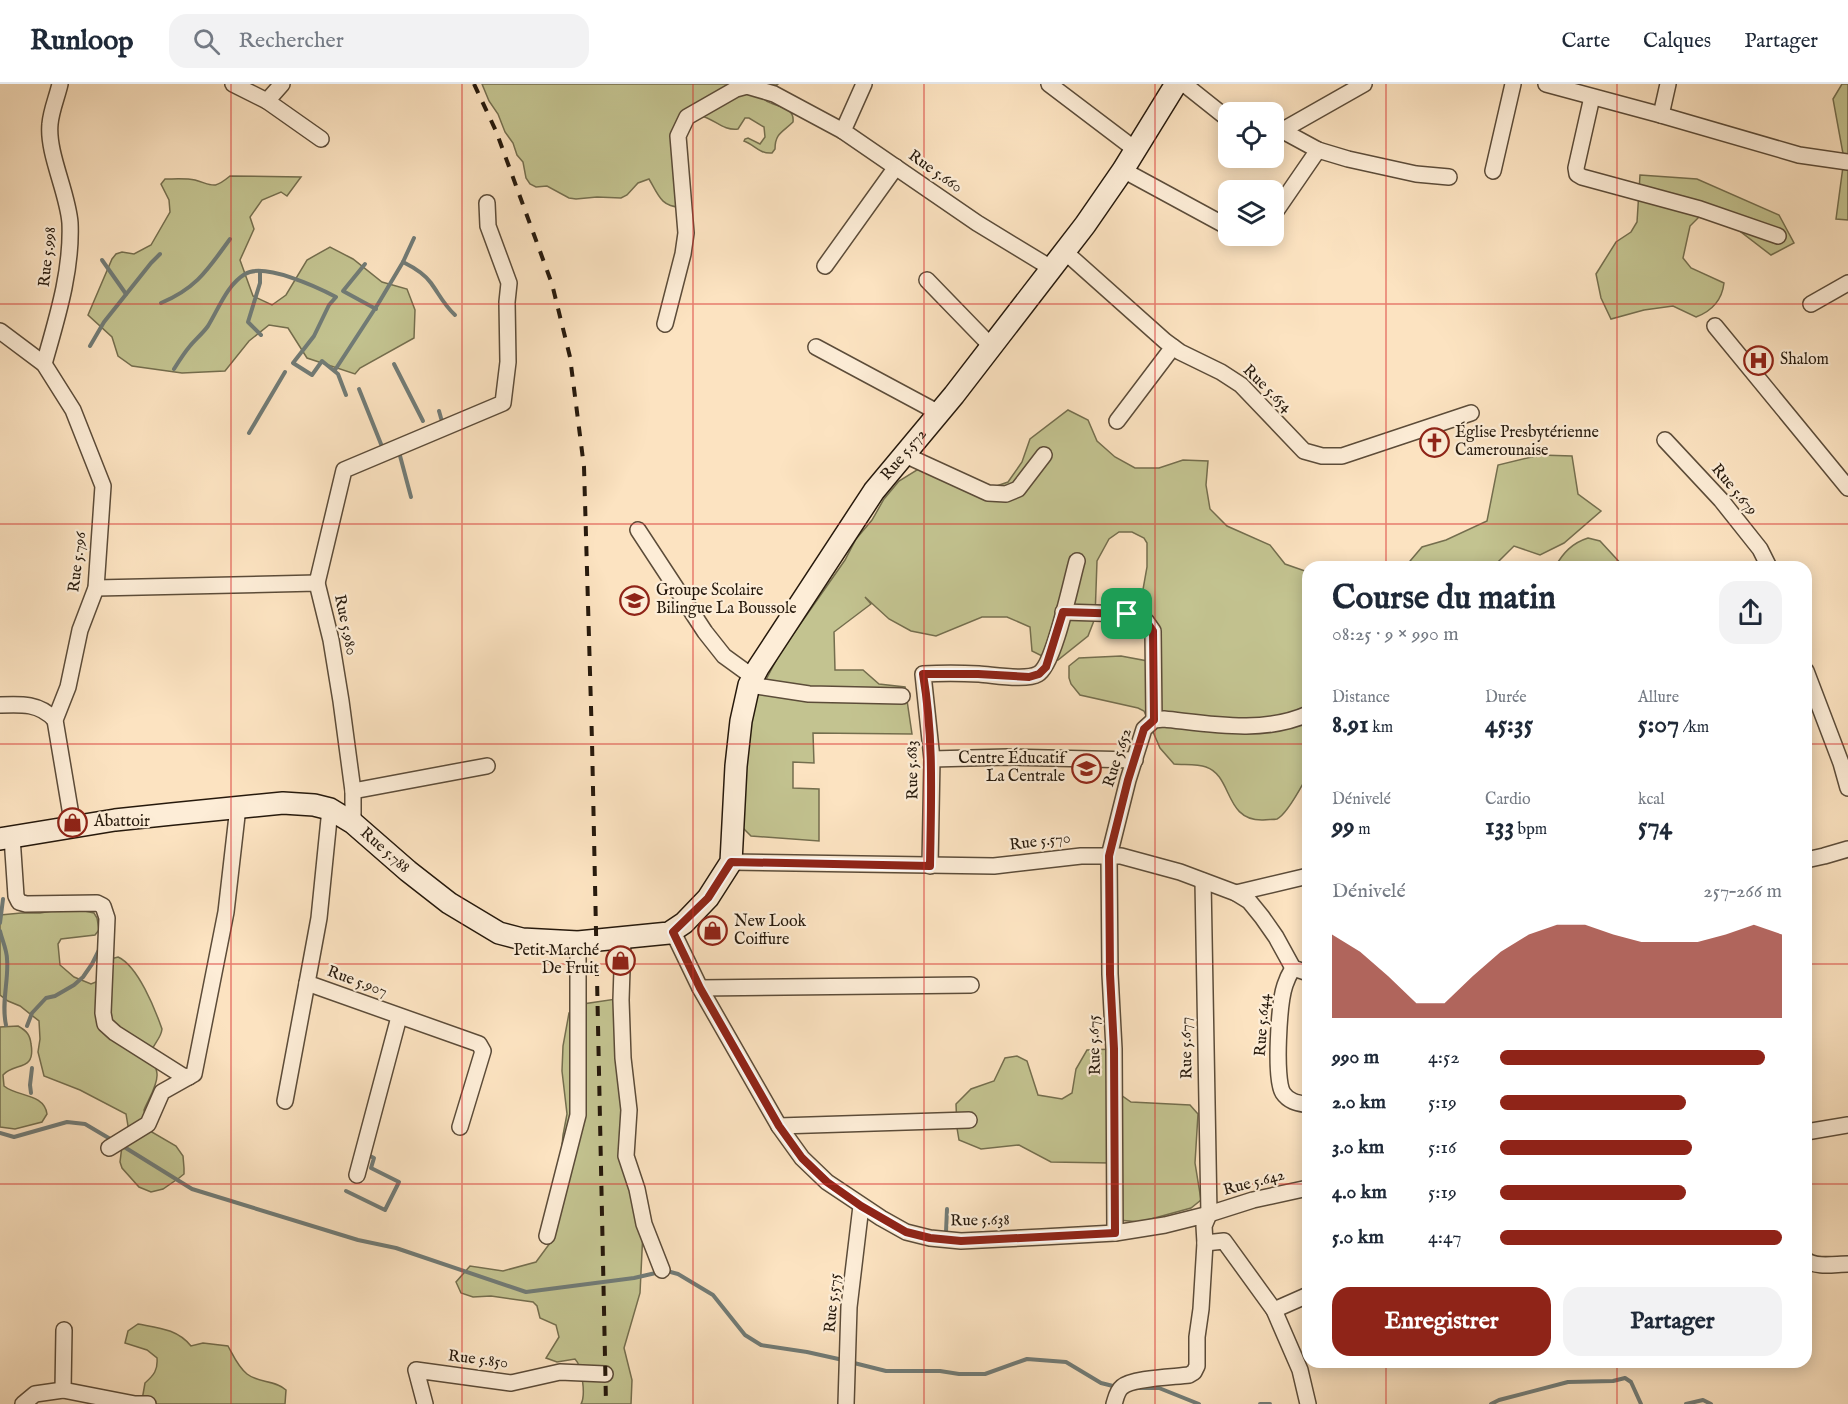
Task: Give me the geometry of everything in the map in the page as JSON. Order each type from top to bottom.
[{"type":"street","name":"Rue 5.998","points":[[44,364],[63,295],[70,245],[70,221],[50,142],[50,124],[60,84]]},
{"type":"street","points":[[233,84],[267,101],[321,139]]},
{"type":"street","points":[[267,101],[282,84]]},
{"type":"street","points":[[843,131],[864,84]]},
{"type":"street","points":[[1049,84],[1136,150]]},
{"type":"street","name":"Rue 5.572","points":[[730,864],[741,721],[751,681],[874,491],[939,413],[1085,225],[1136,150],[1176,84]]},
{"type":"street","points":[[1184,84],[1218,111]]},
{"type":"street","points":[[1284,130],[1364,84]]},
{"type":"street","points":[[1493,171],[1513,84]]},
{"type":"street","points":[[1546,84],[1799,155],[1848,162]]},
{"type":"street","points":[[1661,115],[1668,84]]},
{"type":"street","name":"Rue 5.660","points":[[665,324],[686,233],[678,136],[687,117],[735,89],[747,86],[774,93],[843,131],[976,223],[1058,259]]},
{"type":"street","points":[[1592,97],[1576,168],[1577,174],[1581,177],[1700,208],[1778,236]]},
{"type":"street","points":[[1284,136],[1318,150],[1348,159],[1416,174],[1449,177]]},
{"type":"street","points":[[1284,199],[1318,150]]},
{"type":"street","points":[[825,266],[896,167]]},
{"type":"street","points":[[1123,170],[1218,222]]},
{"type":"street","points":[[317,583],[344,470],[503,404],[508,362],[509,283],[489,226],[487,203]]},
{"type":"street","name":"Rue 5.654","points":[[1058,259],[1173,347],[1221,372],[1241,386],[1304,451],[1322,456],[1342,456],[1471,413]]},
{"type":"street","points":[[927,280],[991,346]]},
{"type":"street","points":[[1811,304],[1848,283]]},
{"type":"street","points":[[1715,326],[1848,488]]},
{"type":"street","name":"Rue 5.796","points":[[0,331],[44,364],[73,410],[103,486],[96,588],[80,630],[68,687],[55,720]]},
{"type":"street","points":[[816,347],[939,413]]},
{"type":"street","points":[[1117,421],[1173,347]]},
{"type":"street","name":"Rue 5.679","points":[[1665,440],[1721,500],[1760,549],[1766,561]]},
{"type":"street","points":[[905,454],[988,493],[1006,494],[1018,489],[1044,455]]},
{"type":"street","points":[[638,530],[705,632],[724,656],[751,681],[809,694],[902,696]]},
{"type":"street","points":[[1077,561],[1063,612],[1127,614],[1146,621],[1153,631],[1154,720]]},
{"type":"street","name":"Rue 5.980","points":[[96,588],[317,583],[331,640],[353,791],[353,823]]},
{"type":"street","name":"Rue 5.683","points":[[930,866],[932,759],[930,722],[923,674],[1029,677],[1039,674],[1046,667],[1063,612]]},
{"type":"street","points":[[1812,687],[1848,788]]},
{"type":"street","points":[[0,705],[21,704],[40,708],[48,712],[55,720],[73,827]]},
{"type":"street","name":"Rue 5.652","points":[[1109,856],[1144,729],[1154,720],[1254,726],[1279,723],[1302,716]]},
{"type":"street","points":[[932,759],[1008,757],[1135,760]]},
{"type":"street","points":[[353,791],[487,766]]},
{"type":"street","name":"Rue 5.788","points":[[6,838],[115,820],[283,802],[300,803],[330,809],[353,823],[449,903],[499,933],[522,939],[578,942],[673,932]]},
{"type":"street","points":[[109,1148],[148,1124],[162,1092],[194,1074],[226,912],[238,807]]},
{"type":"street","name":"Rue 5.907","points":[[330,809],[319,918],[307,983],[479,1044],[483,1051],[460,1126]]},
{"type":"street","points":[[6,838],[19,902],[26,904],[97,903],[103,906],[107,918],[103,1013],[105,1024],[115,1033],[173,1070],[189,1077]]},
{"type":"street","points":[[1812,859],[1848,849]]},
{"type":"street","name":"Rue 5.570","points":[[730,864],[994,866],[1081,856],[1121,856],[1236,892],[1249,901],[1262,917],[1293,968]]},
{"type":"street","name":"Rue 5.675","points":[[1109,856],[1110,974],[1114,1049],[1115,1233]]},
{"type":"street","points":[[673,932],[708,898],[730,864]]},
{"type":"street","points":[[1236,892],[1302,877]]},
{"type":"street","name":"Rue 5.677","points":[[1203,881],[1209,1214]]},
{"type":"street","name":"Rue 5.638","points":[[673,932],[700,988],[779,1126],[802,1158],[827,1182],[861,1206],[906,1232],[930,1238],[961,1241],[1115,1233],[1165,1225],[1209,1214]]},
{"type":"street","points":[[623,938],[621,1000],[623,1058],[629,1110],[626,1156],[637,1189],[644,1224],[662,1270]]},
{"type":"street","points":[[547,1236],[578,1115],[578,942]]},
{"type":"street","points":[[1293,968],[1302,971]]},
{"type":"street","name":"Rue 5.644","points":[[1293,968],[1284,986],[1277,1053],[1279,1078],[1284,1094],[1291,1101],[1302,1104]]},
{"type":"street","points":[[285,1101],[307,983]]},
{"type":"street","points":[[700,988],[971,985]]},
{"type":"street","points":[[357,1175],[399,1017]]},
{"type":"street","points":[[779,1126],[969,1120]]},
{"type":"street","points":[[1812,1131],[1848,1125]]},
{"type":"street","name":"Rue 5.642","points":[[1209,1214],[1253,1200],[1302,1189]]},
{"type":"street","name":"Rue 5.575","points":[[846,1404],[849,1306],[861,1206]]},
{"type":"street","points":[[1114,1404],[1120,1388],[1126,1384],[1189,1375],[1197,1366],[1204,1226],[1209,1214]]},
{"type":"street","points":[[1205,1242],[1224,1241],[1274,1310],[1300,1370],[1308,1404]]},
{"type":"street","points":[[1812,1262],[1848,1264]]},
{"type":"street","points":[[1274,1310],[1302,1298]]},
{"type":"street","points":[[63,1390],[64,1330]]},
{"type":"street","name":"Rue 5.850","points":[[424,1404],[416,1370],[511,1383],[560,1372],[605,1374]]},
{"type":"street","points":[[22,1404],[35,1394],[63,1390],[135,1404],[148,1404]]},
{"type":"green space","points":[[482,84],[778,84],[764,97],[765,100],[788,110],[793,117],[793,122],[778,136],[772,153],[768,153],[744,141],[748,138],[760,144],[765,137],[764,127],[749,118],[745,118],[738,129],[733,129],[723,127],[701,116],[686,116],[680,207],[664,202],[649,179],[638,183],[621,198],[576,199],[569,198],[547,186],[536,187],[530,184],[526,178],[523,162],[517,155]]},
{"type":"green space","points":[[1842,84],[1848,84],[1848,220],[1836,219],[1844,159],[1833,99]]},
{"type":"green space","points":[[1640,175],[1697,179],[1779,215],[1794,243],[1771,255],[1733,226],[1699,217],[1690,226],[1683,258],[1691,268],[1724,283],[1721,295],[1715,304],[1707,312],[1696,317],[1673,306],[1644,310],[1611,319],[1601,298],[1596,274],[1616,242],[1631,232],[1637,222]]},
{"type":"green space","points":[[230,176],[301,177],[287,196],[281,192],[262,200],[250,217],[254,229],[240,260],[253,296],[272,305],[286,295],[307,260],[330,247],[353,259],[382,282],[407,289],[415,310],[414,338],[360,368],[355,374],[307,358],[288,328],[269,325],[249,341],[225,371],[182,373],[132,366],[118,356],[112,337],[88,315],[112,259],[116,254],[122,252],[134,254],[151,245],[170,212],[169,200],[161,184],[165,179],[191,179],[216,185]]},
{"type":"green space","points":[[1068,410],[1088,420],[1097,441],[1115,457],[1135,468],[1159,468],[1183,460],[1208,461],[1206,485],[1210,509],[1227,526],[1270,545],[1285,564],[1302,570],[1302,786],[1296,797],[1277,819],[1250,818],[1235,806],[1215,772],[1202,766],[1174,764],[1160,748],[1144,711],[1080,695],[1071,684],[1069,666],[1079,658],[1121,656],[1148,661],[1153,631],[1143,608],[1142,595],[1147,567],[1147,543],[1144,538],[1132,532],[1119,532],[1109,539],[1097,561],[1095,618],[1088,636],[1058,660],[1052,661],[1032,651],[1030,627],[1007,617],[982,617],[936,636],[911,631],[889,619],[865,597],[871,604],[834,632],[835,670],[863,670],[879,684],[905,687],[912,734],[813,733],[814,763],[793,762],[793,788],[819,789],[819,841],[751,836],[741,826],[749,712],[780,653],[845,560],[856,539],[872,520],[884,499],[899,481],[920,468],[985,490],[1008,482],[1022,462],[1030,439]]},
{"type":"green space","points":[[1540,455],[1572,456],[1578,494],[1601,511],[1564,543],[1540,555],[1514,546],[1499,561],[1410,561],[1422,547],[1446,540],[1487,521],[1498,465]]},
{"type":"green space","points":[[1588,538],[1600,541],[1618,561],[1559,561],[1568,549]]},
{"type":"green space","points":[[71,908],[94,913],[99,930],[95,935],[61,939],[58,944],[60,965],[74,977],[91,984],[96,982],[107,960],[118,957],[139,978],[162,1029],[151,1053],[157,1071],[156,1083],[144,1110],[150,1131],[176,1146],[183,1156],[184,1168],[184,1174],[163,1189],[151,1192],[139,1187],[122,1168],[120,1162],[123,1138],[128,1126],[126,1114],[80,1090],[44,1076],[38,1052],[39,1021],[20,1006],[0,995],[0,915],[40,913]]},
{"type":"green space","points":[[616,999],[643,1231],[640,1293],[624,1348],[632,1380],[631,1404],[581,1404],[583,1388],[577,1363],[575,1359],[557,1362],[546,1358],[559,1337],[556,1325],[540,1318],[537,1306],[533,1302],[491,1296],[473,1297],[461,1293],[456,1282],[470,1266],[503,1271],[536,1262],[553,1239],[567,1114],[562,1071],[563,1046],[569,1013],[583,1011],[583,1004]]},
{"type":"green space","points":[[18,1026],[29,1036],[32,1053],[27,1063],[3,1075],[4,1086],[41,1102],[47,1114],[42,1122],[15,1129],[0,1127],[0,1027]]},
{"type":"green space","points":[[1114,1049],[1121,1095],[1131,1102],[1190,1105],[1198,1114],[1195,1163],[1201,1200],[1191,1208],[1140,1222],[1118,1220],[1111,1163],[1051,1162],[1019,1145],[981,1149],[959,1140],[956,1104],[971,1089],[994,1081],[1005,1058],[1017,1056],[1027,1061],[1038,1095],[1062,1099],[1072,1093],[1076,1069],[1087,1050]]},
{"type":"green space","points":[[138,1324],[174,1333],[191,1346],[203,1343],[228,1346],[238,1364],[247,1374],[286,1390],[285,1404],[144,1404],[142,1400],[145,1383],[155,1372],[157,1358],[147,1350],[125,1343],[128,1331]]},
{"type":"waterway","points":[[335,370],[378,304],[403,262],[414,238]]},
{"type":"waterway","points":[[161,303],[184,291],[201,277],[230,239]]},
{"type":"waterway","points":[[90,346],[104,322],[160,254]]},
{"type":"waterway","points":[[102,260],[126,294]]},
{"type":"waterway","points":[[403,262],[425,276],[455,315]]},
{"type":"waterway","points":[[365,264],[343,291],[376,309]]},
{"type":"waterway","points":[[174,369],[208,326],[233,284],[245,274],[265,271],[291,278],[336,297],[329,305],[314,336],[293,363],[312,375],[322,361],[338,374],[346,395]]},
{"type":"waterway","points":[[260,272],[260,283],[248,322],[261,335]]},
{"type":"waterway","points":[[394,364],[423,421]]},
{"type":"waterway","points":[[249,433],[285,372]]},
{"type":"waterway","points":[[359,389],[383,449]]},
{"type":"waterway","points":[[439,411],[443,425]]},
{"type":"waterway","points":[[399,452],[411,497]]},
{"type":"waterway","points":[[0,923],[3,899]]},
{"type":"waterway","points":[[0,931],[7,959],[4,1008],[6,1025]]},
{"type":"waterway","points":[[27,1026],[32,1013],[46,998],[55,996],[83,977],[100,948]]},
{"type":"waterway","points":[[31,1093],[32,1068]]},
{"type":"waterway","points":[[0,1133],[14,1137],[67,1122],[85,1124],[112,1140]]},
{"type":"waterway","points":[[121,1145],[192,1189],[358,1240],[396,1248],[526,1292],[634,1278],[660,1272]]},
{"type":"waterway","points":[[346,1191],[385,1210],[399,1182],[371,1168],[374,1158],[368,1155]]},
{"type":"waterway","points":[[946,1232],[947,1209]]},
{"type":"waterway","points":[[667,1271],[678,1274],[713,1295],[745,1335],[761,1345],[843,1360]]},
{"type":"waterway","points":[[850,1362],[886,1371],[940,1371],[959,1374],[985,1374],[1027,1359],[1066,1362],[1101,1383],[1117,1387]]},
{"type":"waterway","points":[[1491,1404],[1568,1382],[1613,1381],[1625,1378],[1631,1382],[1641,1404]]},
{"type":"waterway","points":[[1136,1388],[1159,1388],[1199,1404]]},
{"type":"waterway","points":[[1686,1404],[1703,1400],[1711,1404]]},
{"type":"waterway","points":[[1260,1404],[1270,1404]]},
{"type":"railway","points":[[474,84],[496,131],[552,284],[570,357],[584,467],[606,1404]]},
{"type":"place","name":"Shalom","points":[[1759,360]]},
{"type":"place","name":"Église Presbytérienne Camerounaise","points":[[1434,442]]},
{"type":"place","name":"Groupe Scolaire Bilingue La Boussole","points":[[635,600]]},
{"type":"place","name":"Centre Éducatif La Centrale","points":[[1086,768]]},
{"type":"place","name":"Abattoir","points":[[73,822]]},
{"type":"place","name":"New Look Coiffure","points":[[713,931]]},
{"type":"place","name":"Petit Marché De Fruit","points":[[620,960]]},
{"type":"route","points":[[1063,612],[1127,614],[1146,621],[1153,631],[1154,720],[1144,729],[1128,780],[1109,856],[1110,974],[1114,1049],[1115,1233],[961,1241],[930,1238],[906,1232],[827,1182],[802,1158],[779,1126],[700,988],[673,932],[708,898],[731,862],[930,866],[932,759],[930,722],[923,674],[1029,677],[1039,674],[1046,667],[1063,612]]}]
